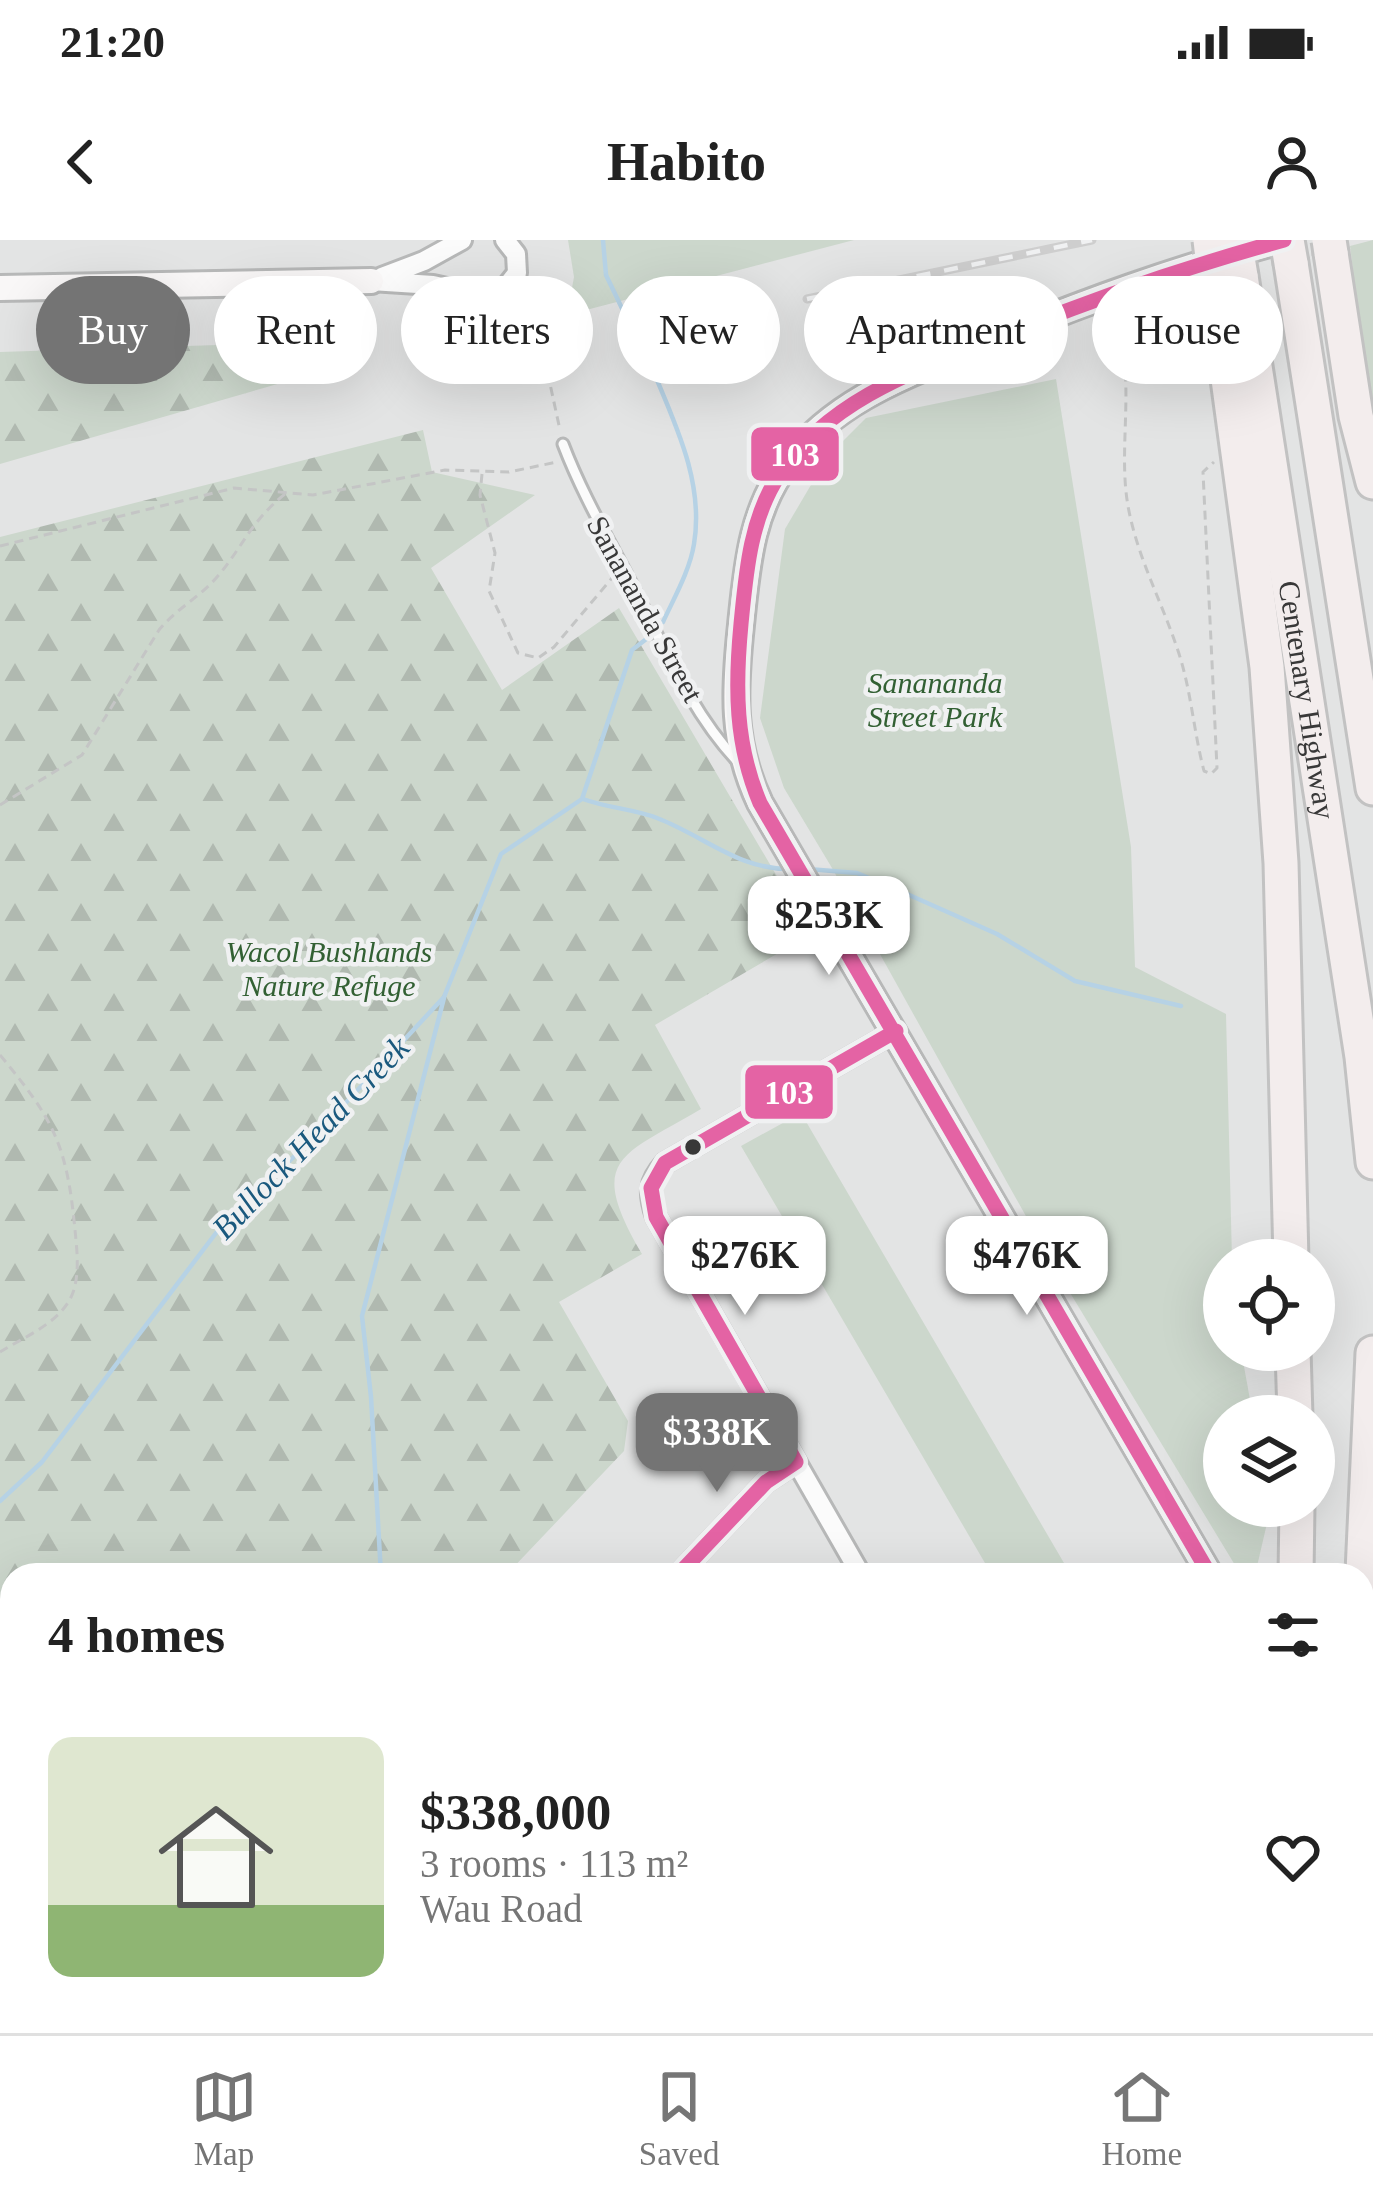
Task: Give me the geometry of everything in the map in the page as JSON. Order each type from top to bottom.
[{"type":"highway","points":[[1210,240],[1226,276]]},
{"type":"highway","name":"Centenary Highway","points":[[1229,276],[1235,240]]},
{"type":"highway","points":[[1330,246],[1356,416],[1373,482]]},
{"type":"highway","name":"Centenary Highway","points":[[1288,248],[1373,788]]},
{"type":"highway","points":[[1238,384],[1282,863],[1291,1239]]},
{"type":"highway","name":"Centenary Highway","points":[[1246,384],[1361,1057],[1373,1162]]},
{"type":"highway","points":[[1363,1563],[1373,1353]]},
{"type":"highway","points":[[1296,1563],[1297,1527]]},
{"type":"street","points":[[377,279],[461,240]]},
{"type":"street","points":[[505,240],[516,254],[515,276]]},
{"type":"street","points":[[742,766],[736,675],[747,562],[767,494],[809,437],[854,401],[900,378],[1178,268],[1288,248]]},
{"type":"street","points":[[0,288],[214,284]]},
{"type":"street","name":"Sanananda Street","points":[[742,766],[789,855],[1203,1563]]},
{"type":"street","points":[[854,1563],[656,1217],[648,1195],[652,1177],[664,1162],[896,1031]]},
{"type":"street","points":[[689,1563],[766,1482],[796,1462]]},
{"type":"lane","name":"Sanananda Street","points":[[563,444],[581,492],[719,742],[742,766]]},
{"type":"path","points":[[550,384],[563,444]]},
{"type":"path","points":[[1125,384],[1125,472],[1131,524],[1139,557],[1177,646],[1204,771],[1211,774],[1217,768],[1203,472],[1221,459]]},
{"type":"path","points":[[0,546],[234,488],[313,495],[445,470],[509,472],[568,459]]},
{"type":"path","points":[[482,472],[480,495],[495,553],[489,590],[518,653],[538,658],[554,647],[603,585],[624,569]]},
{"type":"path","points":[[0,805],[82,755],[159,630],[215,580],[254,521],[286,493]]},
{"type":"path","points":[[0,1055],[50,1120],[70,1170],[77,1274],[73,1295],[59,1315],[0,1352]]},
{"type":"green space","points":[[568,240],[854,240],[716,276],[617,276],[617,302],[593,308],[593,276],[574,276]]},
{"type":"green space","points":[[1373,240],[1373,418],[1342,275],[1353,270],[1350,246]]},
{"type":"green space","points":[[214,345],[214,384],[277,384],[0,464],[0,352],[36,351],[36,384],[190,384],[190,346]]},
{"type":"green space","name":"Sanananda Street Park","points":[[1032,384],[1057,384],[1131,847],[1135,967],[1226,1014],[1231,1239],[1203,1239],[1203,1371],[1245,1371],[1249,1395],[1203,1395],[1203,1512],[1052,1263],[784,788],[760,718],[785,529],[828,456],[866,418]]},
{"type":"green space","name":"Wacol Bushlands Nature Refuge","points":[[423,430],[432,472],[535,495],[431,568],[502,690],[619,608],[811,934],[655,1025],[701,1109],[650,1138],[620,1164],[616,1198],[642,1254],[559,1302],[628,1421],[624,1451],[517,1563],[0,1563],[0,537]]},
{"type":"green space","points":[[801,1113],[1064,1563],[985,1563],[741,1146]]},
{"type":"green space","name":"Sanananda Street Park","points":[[1212,1527],[1266,1527],[1258,1563],[1234,1563]]},
{"type":"waterway","name":"Bullock Head Creek","points":[[603,240],[606,275],[617,298]]},
{"type":"waterway","name":"Bullock Head Creek","points":[[659,384],[684,448],[696,519],[692,554],[663,622]]},
{"type":"waterway","name":"Bullock Head Creek","points":[[0,1501],[42,1462],[216,1233],[314,1137],[444,997],[501,854],[582,799],[632,650],[649,637]]},
{"type":"waterway","points":[[583,799],[657,818],[755,864],[791,869]]},
{"type":"waterway","points":[[808,869],[857,873],[997,934],[1075,981],[1181,1006]]},
{"type":"waterway","points":[[380,1563],[362,1316],[444,998]]},
{"type":"railway","points":[[918,276],[1092,240]]},
{"type":"transit line","name":"103","points":[[1203,1563],[760,803],[741,737],[739,647],[748,566],[762,510],[779,475],[825,425],[882,388],[944,359],[1110,295],[1284,240]]},
{"type":"transit line","name":"103","points":[[796,1462],[656,1217],[651,1188],[665,1163],[896,1031]]},
{"type":"transit line","name":"103","points":[[689,1563],[766,1482],[796,1462]]}]
